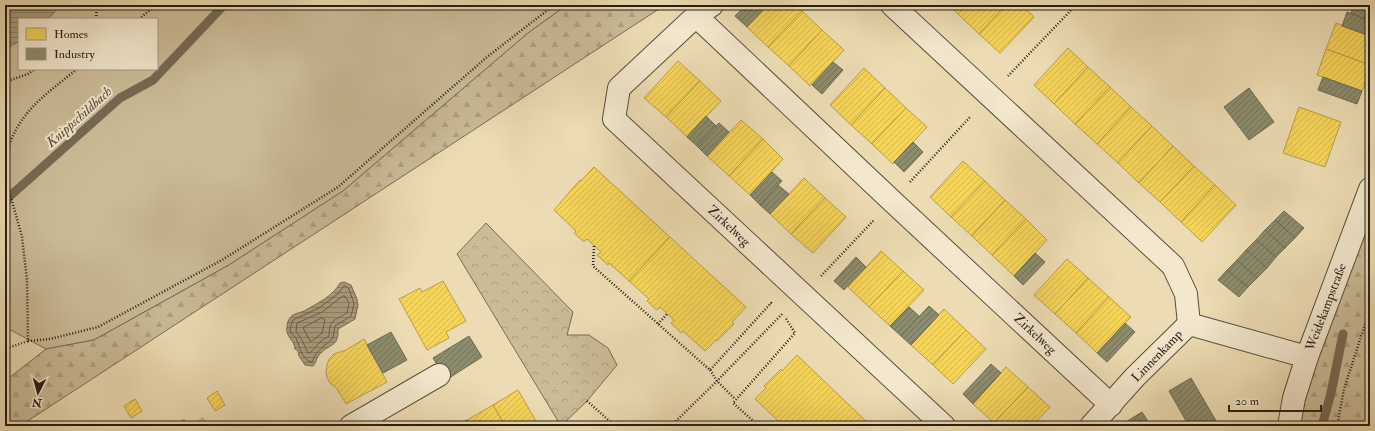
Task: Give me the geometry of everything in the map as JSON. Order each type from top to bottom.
[{"type":"street","points":[[892,5],[1173,266],[1186,294],[1189,324]]},
{"type":"street","name":"Zirkelweg","points":[[944,426],[614,119],[619,88],[704,11],[886,196],[1111,405]]},
{"type":"street","name":"Weidekampstraße","points":[[1289,426],[1294,398],[1307,357],[1370,189]]},
{"type":"street","name":"Linnenkamp","points":[[1091,426],[1135,377],[1189,324],[1307,357]]},
{"type":"street","points":[[351,426],[439,375]]},
{"type":"path","points":[[96,18],[98,5]]},
{"type":"path","points":[[140,18],[156,5]]},
{"type":"path","points":[[5,349],[28,341],[50,340],[98,327],[222,260],[338,187],[487,57],[554,5]]},
{"type":"path","points":[[5,82],[28,74],[34,70]]},
{"type":"path","points":[[5,159],[8,144],[18,125],[36,102],[76,70]]},
{"type":"path","points":[[5,176],[22,237],[27,280],[28,341]]},
{"type":"path","points":[[594,246],[593,266],[710,370],[717,381],[736,399]]},
{"type":"path","points":[[710,370],[771,303],[775,307]]},
{"type":"path","points":[[1337,426],[1344,389],[1370,309]]},
{"type":"path","points":[[759,426],[733,402],[795,333],[779,310]]},
{"type":"path","points":[[658,324],[667,314]]},
{"type":"path","points":[[587,400],[615,426]]},
{"type":"path","points":[[676,421],[681,426]]},
{"type":"green space","points":[[5,5],[567,5],[528,33],[343,191],[229,265],[94,340],[46,349],[5,327]]},
{"type":"green space","points":[[567,5],[665,5],[20,426],[5,426],[5,381],[46,349],[94,340],[229,265],[343,191],[528,33]]},
{"type":"green space","points":[[1370,188],[1370,426],[1289,426]]},
{"type":"green space","points":[[486,223],[573,312],[567,335],[589,335],[608,348],[617,365],[587,401],[561,426],[457,254]]},
{"type":"water","points":[[5,5],[61,5],[49,18],[18,18],[18,42],[5,50]]},
{"type":"water","points":[[344,282],[351,285],[357,299],[358,305],[355,319],[338,329],[337,339],[333,345],[319,355],[313,366],[305,365],[287,333],[289,320],[291,316],[306,310],[325,299],[337,288],[340,283]]},
{"type":"building: Homes","points":[[768,5],[795,5],[802,11],[768,47],[747,27]]},
{"type":"building: Homes","points":[[949,5],[967,5],[958,14]]},
{"type":"building: Homes","points":[[967,5],[1006,5],[979,34],[958,14]]},
{"type":"building: Homes","points":[[1006,5],[1022,5],[1034,17],[1000,53],[979,34]]},
{"type":"building: Homes","points":[[802,11],[822,30],[789,66],[768,47]]},
{"type":"building: Homes","points":[[1336,23],[1370,36],[1370,65],[1326,49]]},
{"type":"building: Homes","points":[[822,30],[844,50],[810,86],[789,66]]},
{"type":"building: Homes","points":[[1068,48],[1088,67],[1054,104],[1034,85]]},
{"type":"building: Homes","points":[[1326,49],[1370,65],[1362,91],[1317,75]]},
{"type":"building: Homes","points":[[678,61],[700,81],[666,117],[644,98]]},
{"type":"building: Homes","points":[[1088,67],[1110,87],[1075,124],[1054,104]]},
{"type":"building: Homes","points":[[864,68],[885,88],[851,125],[830,105]]},
{"type":"building: Homes","points":[[700,81],[721,101],[687,137],[666,117]]},
{"type":"building: Homes","points":[[1110,87],[1131,107],[1097,144],[1075,124]]},
{"type":"building: Homes","points":[[885,88],[906,108],[872,144],[851,125]]},
{"type":"building: Homes","points":[[1131,107],[1152,126],[1118,163],[1097,144]]},
{"type":"building: Homes","points":[[1299,107],[1341,122],[1325,167],[1283,153]]},
{"type":"building: Homes","points":[[906,108],[927,127],[893,164],[872,144]]},
{"type":"building: Homes","points":[[741,120],[763,139],[729,176],[707,156]]},
{"type":"building: Homes","points":[[1152,126],[1173,146],[1139,183],[1118,163]]},
{"type":"building: Homes","points":[[763,139],[783,159],[750,195],[729,176]]},
{"type":"building: Homes","points":[[1173,146],[1194,166],[1160,202],[1139,183]]},
{"type":"building: Homes","points":[[963,161],[985,181],[951,217],[930,197]]},
{"type":"building: Homes","points":[[1194,166],[1215,185],[1181,222],[1160,202]]},
{"type":"building: Homes","points":[[594,167],[670,237],[629,281],[609,263],[608,265],[597,255],[601,252],[587,239],[584,242],[574,233],[576,231],[554,210],[580,180],[581,181]]},
{"type":"building: Homes","points":[[804,178],[825,198],[791,234],[770,214]]},
{"type":"building: Homes","points":[[985,181],[1005,200],[972,236],[951,217]]},
{"type":"building: Homes","points":[[1215,185],[1236,205],[1202,242],[1181,222]]},
{"type":"building: Homes","points":[[825,198],[846,217],[813,253],[791,234]]},
{"type":"building: Homes","points":[[1005,200],[1026,219],[992,255],[972,236]]},
{"type":"building: Homes","points":[[1026,219],[1047,240],[1014,276],[992,255]]},
{"type":"building: Homes","points":[[670,237],[746,307],[732,322],[734,324],[705,351],[683,331],[681,333],[671,323],[674,320],[660,307],[657,310],[647,301],[649,299],[629,281]]},
{"type":"building: Homes","points":[[881,251],[903,271],[869,307],[848,287]]},
{"type":"building: Homes","points":[[1067,259],[1088,278],[1055,314],[1034,295]]},
{"type":"building: Homes","points":[[903,271],[924,290],[890,326],[869,307]]},
{"type":"building: Homes","points":[[1088,278],[1109,297],[1076,333],[1055,314]]},
{"type":"building: Homes","points":[[443,281],[466,321],[446,332],[449,338],[427,350],[399,299],[420,288],[422,292]]},
{"type":"building: Homes","points":[[1109,297],[1131,317],[1097,353],[1076,333]]},
{"type":"building: Homes","points":[[944,309],[966,330],[933,365],[911,345]]},
{"type":"building: Homes","points":[[966,330],[986,349],[953,384],[933,365]]},
{"type":"building: Homes","points":[[364,339],[387,382],[346,404],[337,389],[327,378],[327,365],[329,359],[334,354],[346,350]]},
{"type":"building: Homes","points":[[797,355],[871,426],[779,426],[776,422],[778,421],[755,399],[766,388],[764,386],[781,369],[782,371]]},
{"type":"building: Homes","points":[[1006,367],[1028,387],[994,423],[973,404]]},
{"type":"building: Homes","points":[[1028,387],[1050,407],[1032,426],[997,426],[994,423]]},
{"type":"building: Homes","points":[[518,390],[539,426],[505,426],[493,405]]},
{"type":"building: Homes","points":[[217,391],[225,405],[215,411],[207,398]]},
{"type":"building: Homes","points":[[135,399],[142,411],[131,418],[124,406]]},
{"type":"building: Homes","points":[[493,405],[505,426],[471,426],[467,420]]},
{"type":"building: Homes","points":[[203,418],[208,426],[191,426]]},
{"type":"building: Homes","points":[[184,419],[188,426],[173,426]]},
{"type":"building: Industry","points":[[746,5],[762,5],[765,8],[747,27],[735,16]]},
{"type":"building: Industry","points":[[1354,5],[1370,6],[1370,21],[1351,13]]},
{"type":"building: Industry","points":[[1347,12],[1370,21],[1370,36],[1342,26]]},
{"type":"building: Industry","points":[[833,62],[843,70],[822,94],[812,85]]},
{"type":"building: Industry","points":[[1323,77],[1362,91],[1357,104],[1318,90]]},
{"type":"building: Industry","points":[[1249,88],[1274,122],[1249,140],[1224,107]]},
{"type":"building: Industry","points":[[706,116],[716,126],[697,146],[687,137]]},
{"type":"building: Industry","points":[[719,123],[729,132],[707,156],[697,146]]},
{"type":"building: Industry","points":[[913,142],[923,152],[904,172],[894,162]]},
{"type":"building: Industry","points":[[772,172],[782,181],[760,205],[750,195]]},
{"type":"building: Industry","points":[[778,185],[789,194],[770,214],[760,205]]},
{"type":"building: Industry","points":[[1284,211],[1304,228],[1295,238],[1275,220]]},
{"type":"building: Industry","points":[[1275,220],[1295,238],[1285,248],[1265,230]]},
{"type":"building: Industry","points":[[1265,230],[1285,248],[1276,257],[1256,240]]},
{"type":"building: Industry","points":[[1256,240],[1276,257],[1267,268],[1246,250]]},
{"type":"building: Industry","points":[[1246,250],[1267,268],[1257,278],[1237,260]]},
{"type":"building: Industry","points":[[1035,253],[1045,262],[1023,285],[1014,276]]},
{"type":"building: Industry","points":[[856,257],[866,267],[844,290],[834,281]]},
{"type":"building: Industry","points":[[1237,260],[1257,278],[1248,287],[1227,270]]},
{"type":"building: Industry","points":[[1227,270],[1248,287],[1239,297],[1218,280]]},
{"type":"building: Industry","points":[[929,306],[939,315],[911,345],[901,336]]},
{"type":"building: Industry","points":[[909,307],[919,316],[901,336],[890,326]]},
{"type":"building: Industry","points":[[1125,323],[1135,332],[1107,362],[1097,353]]},
{"type":"building: Industry","points":[[391,332],[407,360],[383,373],[367,345]]},
{"type":"building: Industry","points":[[469,336],[482,357],[446,380],[433,358]]},
{"type":"building: Industry","points":[[991,364],[1001,373],[973,404],[963,394]]},
{"type":"building: Industry","points":[[1191,378],[1219,426],[1189,426],[1169,391]]},
{"type":"building: Industry","points":[[1142,412],[1151,426],[1121,425]]},
{"type":"building: Industry","points":[[467,420],[471,426],[456,426]]},
{"type":"waterway","name":"Knippschildbach","points":[[5,203],[10,196],[120,98],[153,80],[224,5]]},
{"type":"waterway","points":[[1322,426],[1331,393],[1343,334]]}]
